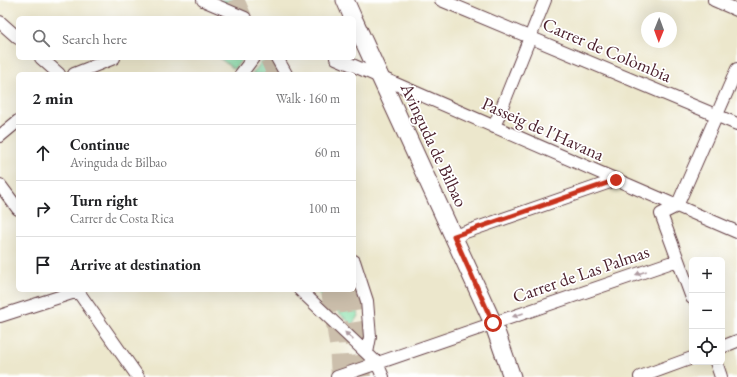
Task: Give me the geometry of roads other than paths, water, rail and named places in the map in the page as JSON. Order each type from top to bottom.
[{"type":"street","points":[[203,0],[240,16]]},
{"type":"street","name":"Avinguda de Bilbao","points":[[345,0],[353,16]]},
{"type":"street","name":"Carrer de Colòmbia","points":[[441,0],[737,124]]},
{"type":"street","points":[[494,127],[545,0]]},
{"type":"street","points":[[714,0],[737,10]]},
{"type":"street","points":[[0,22],[16,36]]},
{"type":"street","name":"Avinguda de Bilbao","points":[[356,23],[493,323],[512,377]]},
{"type":"street","points":[[43,60],[57,72]]},
{"type":"street","points":[[79,72],[109,60]]},
{"type":"street","points":[[242,72],[252,60]]},
{"type":"street","points":[[278,60],[285,72]]},
{"type":"street","name":"Passeig de l'Havana","points":[[340,60],[737,232]]},
{"type":"street","points":[[690,293],[662,214],[677,206],[737,69]]},
{"type":"street","points":[[0,136],[16,123]]},
{"type":"street","points":[[454,236],[616,180]]},
{"type":"street","points":[[0,184],[16,206]]},
{"type":"street","name":"Carrer de Las Palmas","points":[[337,377],[678,260]]},
{"type":"street","points":[[356,267],[367,301],[370,337],[367,353]]},
{"type":"street","points":[[0,316],[74,292]]},
{"type":"street","points":[[78,292],[138,377]]},
{"type":"street","points":[[302,292],[377,363],[383,377]]},
{"type":"street","points":[[725,346],[737,341]]},
{"type":"street","points":[[640,377],[689,359]]},
{"type":"street","points":[[717,365],[721,377]]},
{"type":"tunnel","points":[[233,0],[240,16]]},
{"type":"tunnel","points":[[272,60],[277,72]]},
{"type":"tunnel","points":[[332,292],[340,344],[342,377]]},
{"type":"tunnel","points":[[347,292],[360,377]]}]
